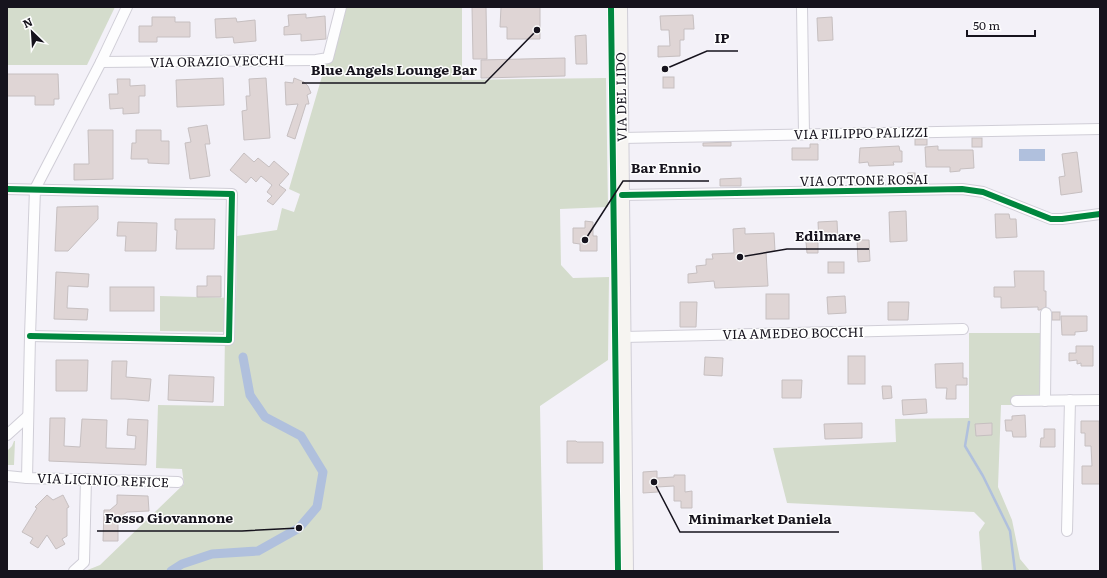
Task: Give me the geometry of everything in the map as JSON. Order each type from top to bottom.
[{"type":"main road","name":"VIA DEL LIDO","points":[[620,7],[626,571]]},
{"type":"street","points":[[35,189],[101,62],[127,7]]},
{"type":"street","name":"VIA ORAZIO VECCHI","points":[[101,62],[316,60],[328,58],[341,7]]},
{"type":"street","points":[[802,7],[804,134]]},
{"type":"street","name":"VIA FILIPPO PALIZZI","points":[[622,138],[1100,129]]},
{"type":"street","points":[[7,189],[232,194],[229,340],[30,336]]},
{"type":"street","name":"VIA LICINIO REFICE","points":[[27,478],[35,189]]},
{"type":"street","name":"VIA OTTONE ROSAI","points":[[622,195],[962,189],[983,192],[1051,219],[1065,219],[1100,214]]},
{"type":"street","points":[[1045,401],[1046,313]]},
{"type":"street","name":"VIA AMEDEO BOCCHI","points":[[624,337],[963,329]]},
{"type":"street","points":[[1067,531],[1070,400]]},
{"type":"street","points":[[1016,401],[1100,400]]},
{"type":"street","points":[[7,436],[28,416]]},
{"type":"street","name":"VIA LICINIO REFICE","points":[[7,476],[27,478],[178,482]]},
{"type":"street","points":[[74,571],[84,562],[86,480]]},
{"type":"green space","points":[[7,7],[115,7],[87,65],[7,65]]},
{"type":"green space","points":[[345,7],[462,7],[462,80],[606,78],[608,207],[560,209],[561,265],[573,278],[609,277],[608,360],[540,406],[543,571],[85,571],[100,565],[184,484],[182,469],[156,468],[158,405],[224,406],[225,332],[160,331],[160,296],[236,298],[237,236],[277,230],[282,208],[294,212],[300,194],[289,189],[325,66],[333,56]]},
{"type":"green space","points":[[969,333],[1041,333],[1041,405],[1001,405],[998,487],[1012,520],[1020,559],[1030,571],[982,571],[979,532],[985,523],[974,512],[787,503],[773,448],[896,442],[895,419],[969,418]]},
{"type":"green space","points":[[14,441],[14,465],[7,465],[7,451],[12,446]]},
{"type":"water","points":[[1019,149],[1045,149],[1045,161],[1019,161]]},
{"type":"building","points":[[472,7],[486,7],[487,59],[473,59]]},
{"type":"building","points":[[501,7],[540,7],[540,39],[507,39],[507,27],[500,27]]},
{"type":"building","points":[[306,14],[306,18],[325,16],[326,39],[301,41],[301,34],[284,35],[284,27],[289,26],[288,15]]},
{"type":"building","points":[[693,15],[694,29],[684,29],[684,40],[680,40],[680,56],[658,57],[658,46],[670,46],[669,30],[661,30],[660,16]]},
{"type":"building","points":[[152,17],[175,17],[175,22],[190,22],[190,37],[157,37],[157,42],[139,42],[139,26],[152,26]]},
{"type":"building","points":[[832,17],[833,40],[818,41],[817,18]]},
{"type":"building","points":[[236,18],[237,22],[255,20],[256,41],[234,43],[233,37],[216,38],[215,19]]},
{"type":"building","points":[[586,35],[587,64],[576,64],[575,36]]},
{"type":"building","points":[[565,58],[565,76],[481,78],[481,60]]},
{"type":"building","points":[[7,74],[58,74],[59,99],[54,99],[54,105],[35,105],[35,96],[7,96]]},
{"type":"building","points":[[663,77],[674,77],[674,88],[663,88]]},
{"type":"building","points":[[223,78],[224,105],[177,107],[176,80]]},
{"type":"building","points":[[266,78],[270,138],[244,140],[242,111],[247,110],[246,96],[250,96],[249,79]]},
{"type":"building","points":[[294,78],[304,82],[308,86],[311,93],[307,95],[309,104],[306,104],[295,139],[287,136],[298,104],[286,105],[285,82],[293,83]]},
{"type":"building","points":[[117,79],[130,79],[130,86],[145,85],[145,96],[139,96],[139,113],[123,114],[123,108],[110,109],[109,94],[118,94]]},
{"type":"building","points":[[207,125],[210,144],[205,144],[210,176],[190,179],[185,143],[191,142],[188,128]]},
{"type":"building","points":[[88,130],[113,130],[113,179],[74,180],[74,164],[89,164]]},
{"type":"building","points":[[136,130],[161,130],[161,141],[169,141],[169,164],[148,163],[148,159],[131,159],[132,143],[136,143]]},
{"type":"building","points":[[972,138],[982,138],[982,147],[972,147]]},
{"type":"building","points":[[915,139],[927,139],[927,145],[915,145]]},
{"type":"building","points":[[731,142],[731,146],[703,146],[703,143]]},
{"type":"building","points":[[810,144],[818,144],[818,160],[792,160],[792,148],[810,148]]},
{"type":"building","points":[[899,146],[900,151],[902,151],[902,162],[893,162],[894,165],[869,166],[868,162],[859,163],[860,148]]},
{"type":"building","points":[[938,146],[938,150],[973,150],[974,168],[960,169],[960,171],[950,172],[950,167],[926,167],[925,147]]},
{"type":"building","points":[[1077,152],[1082,192],[1061,195],[1059,177],[1065,176],[1062,154]]},
{"type":"building","points":[[244,153],[254,162],[258,158],[269,167],[274,161],[289,174],[279,185],[286,190],[273,205],[267,201],[272,196],[267,192],[272,185],[261,176],[256,182],[251,177],[246,183],[230,170]]},
{"type":"building","points":[[908,173],[915,173],[915,182],[908,182]]},
{"type":"building","points":[[741,178],[741,186],[720,186],[720,179]]},
{"type":"building","points":[[98,206],[98,219],[68,251],[55,251],[57,207]]},
{"type":"building","points":[[906,211],[907,241],[890,242],[889,212]]},
{"type":"building","points":[[995,214],[1009,214],[1010,219],[1016,219],[1017,237],[996,238]]},
{"type":"building","points":[[175,219],[215,219],[214,249],[176,249],[177,230],[175,230]]},
{"type":"building","points":[[585,221],[593,222],[593,236],[597,236],[597,251],[580,251],[580,244],[573,243],[573,228],[585,228]]},
{"type":"building","points":[[837,221],[838,241],[819,242],[818,222]]},
{"type":"building","points":[[118,222],[157,223],[156,251],[125,251],[126,236],[117,236]]},
{"type":"building","points":[[745,228],[745,234],[774,233],[775,251],[766,252],[768,286],[715,288],[714,281],[688,283],[688,274],[697,273],[696,266],[706,265],[706,259],[713,259],[712,254],[734,253],[733,229]]},
{"type":"building","points":[[857,240],[869,240],[870,261],[858,262]]},
{"type":"building","points":[[806,242],[818,242],[818,253],[807,253]]},
{"type":"building","points":[[828,262],[844,262],[844,273],[828,273]]},
{"type":"building","points":[[1014,271],[1044,271],[1046,307],[1040,310],[1038,310],[1038,307],[1001,308],[1001,297],[994,297],[994,287],[1015,287]]},
{"type":"building","points":[[56,272],[89,274],[88,287],[68,286],[67,308],[88,309],[87,320],[54,319]]},
{"type":"building","points":[[207,276],[221,276],[221,297],[197,297],[197,286],[207,286]]},
{"type":"building","points":[[110,287],[154,287],[154,311],[110,311]]},
{"type":"building","points":[[766,294],[789,294],[789,319],[766,319]]},
{"type":"building","points":[[845,296],[846,313],[828,314],[827,297]]},
{"type":"building","points":[[680,302],[697,302],[696,327],[680,327]]},
{"type":"building","points":[[888,302],[909,302],[908,320],[888,320]]},
{"type":"building","points":[[1052,312],[1060,312],[1060,320],[1052,320]]},
{"type":"building","points":[[1061,316],[1087,316],[1087,331],[1075,332],[1075,335],[1062,335]]},
{"type":"building","points":[[1076,346],[1093,346],[1093,366],[1081,366],[1081,363],[1077,364],[1077,360],[1069,361],[1069,353],[1076,353]]},
{"type":"building","points":[[848,356],[865,356],[865,384],[848,384]]},
{"type":"building","points":[[705,357],[723,358],[722,376],[704,375]]},
{"type":"building","points":[[56,360],[88,360],[87,391],[56,391]]},
{"type":"building","points":[[112,361],[127,361],[126,377],[151,379],[149,401],[111,399]]},
{"type":"building","points":[[963,363],[963,378],[967,378],[967,385],[956,385],[956,399],[946,399],[947,388],[936,388],[935,364]]},
{"type":"building","points":[[169,375],[214,377],[213,402],[168,400]]},
{"type":"building","points":[[782,380],[802,380],[801,398],[782,398]]},
{"type":"building","points":[[882,386],[891,386],[892,398],[883,399]]},
{"type":"building","points":[[926,399],[927,413],[903,415],[902,400]]},
{"type":"building","points":[[1025,415],[1026,437],[1013,437],[1012,431],[1006,431],[1005,420],[1012,420],[1012,416]]},
{"type":"building","points":[[50,418],[65,418],[64,446],[80,447],[82,419],[107,420],[106,448],[135,449],[136,436],[127,435],[128,419],[148,420],[146,465],[49,461]]},
{"type":"building","points":[[1081,421],[1099,421],[1100,484],[1082,484],[1082,466],[1092,466],[1091,446],[1085,446],[1085,433],[1081,433]]},
{"type":"building","points":[[862,423],[862,438],[825,439],[824,424]]},
{"type":"building","points":[[992,423],[992,435],[976,436],[975,424]]},
{"type":"building","points":[[1044,429],[1055,429],[1055,447],[1040,447],[1041,438],[1044,438]]},
{"type":"building","points":[[567,441],[603,442],[603,463],[567,463]]},
{"type":"building","points":[[657,471],[657,478],[685,475],[685,492],[692,491],[692,508],[681,508],[681,501],[674,501],[674,486],[657,487],[658,492],[643,493],[643,472]]},
{"type":"building","points":[[47,495],[53,500],[63,495],[69,507],[67,508],[67,536],[62,539],[65,544],[56,549],[47,535],[38,548],[30,543],[33,538],[22,532],[37,508],[35,507]]},
{"type":"building","points":[[117,495],[148,496],[149,511],[127,512],[118,519],[118,541],[103,541],[104,510],[110,510],[117,504]]},
{"type":"waterway","points":[[171,571],[182,564],[212,554],[258,551],[299,528],[317,507],[323,472],[301,436],[265,417],[250,395],[243,357]]},
{"type":"waterway","points":[[969,422],[965,446],[983,476],[1010,531],[1015,571]]},
{"type":"cycle path","points":[[611,7],[618,571]]},
{"type":"cycle path","points":[[7,189],[232,194],[229,340],[30,336]]},
{"type":"cycle path","points":[[622,195],[962,189],[983,192],[1051,219],[1100,214]]},
{"type":"place","name":"Blue Angels Lounge Bar","points":[[537,30]]},
{"type":"place","name":"IP","points":[[665,69]]},
{"type":"place","name":"Bar Ennio","points":[[585,240]]},
{"type":"place","name":"Edilmare","points":[[740,257]]},
{"type":"place","name":"Minimarket Daniela","points":[[654,482]]},
{"type":"place","name":"Fosso Giovannone","points":[[299,528]]}]
